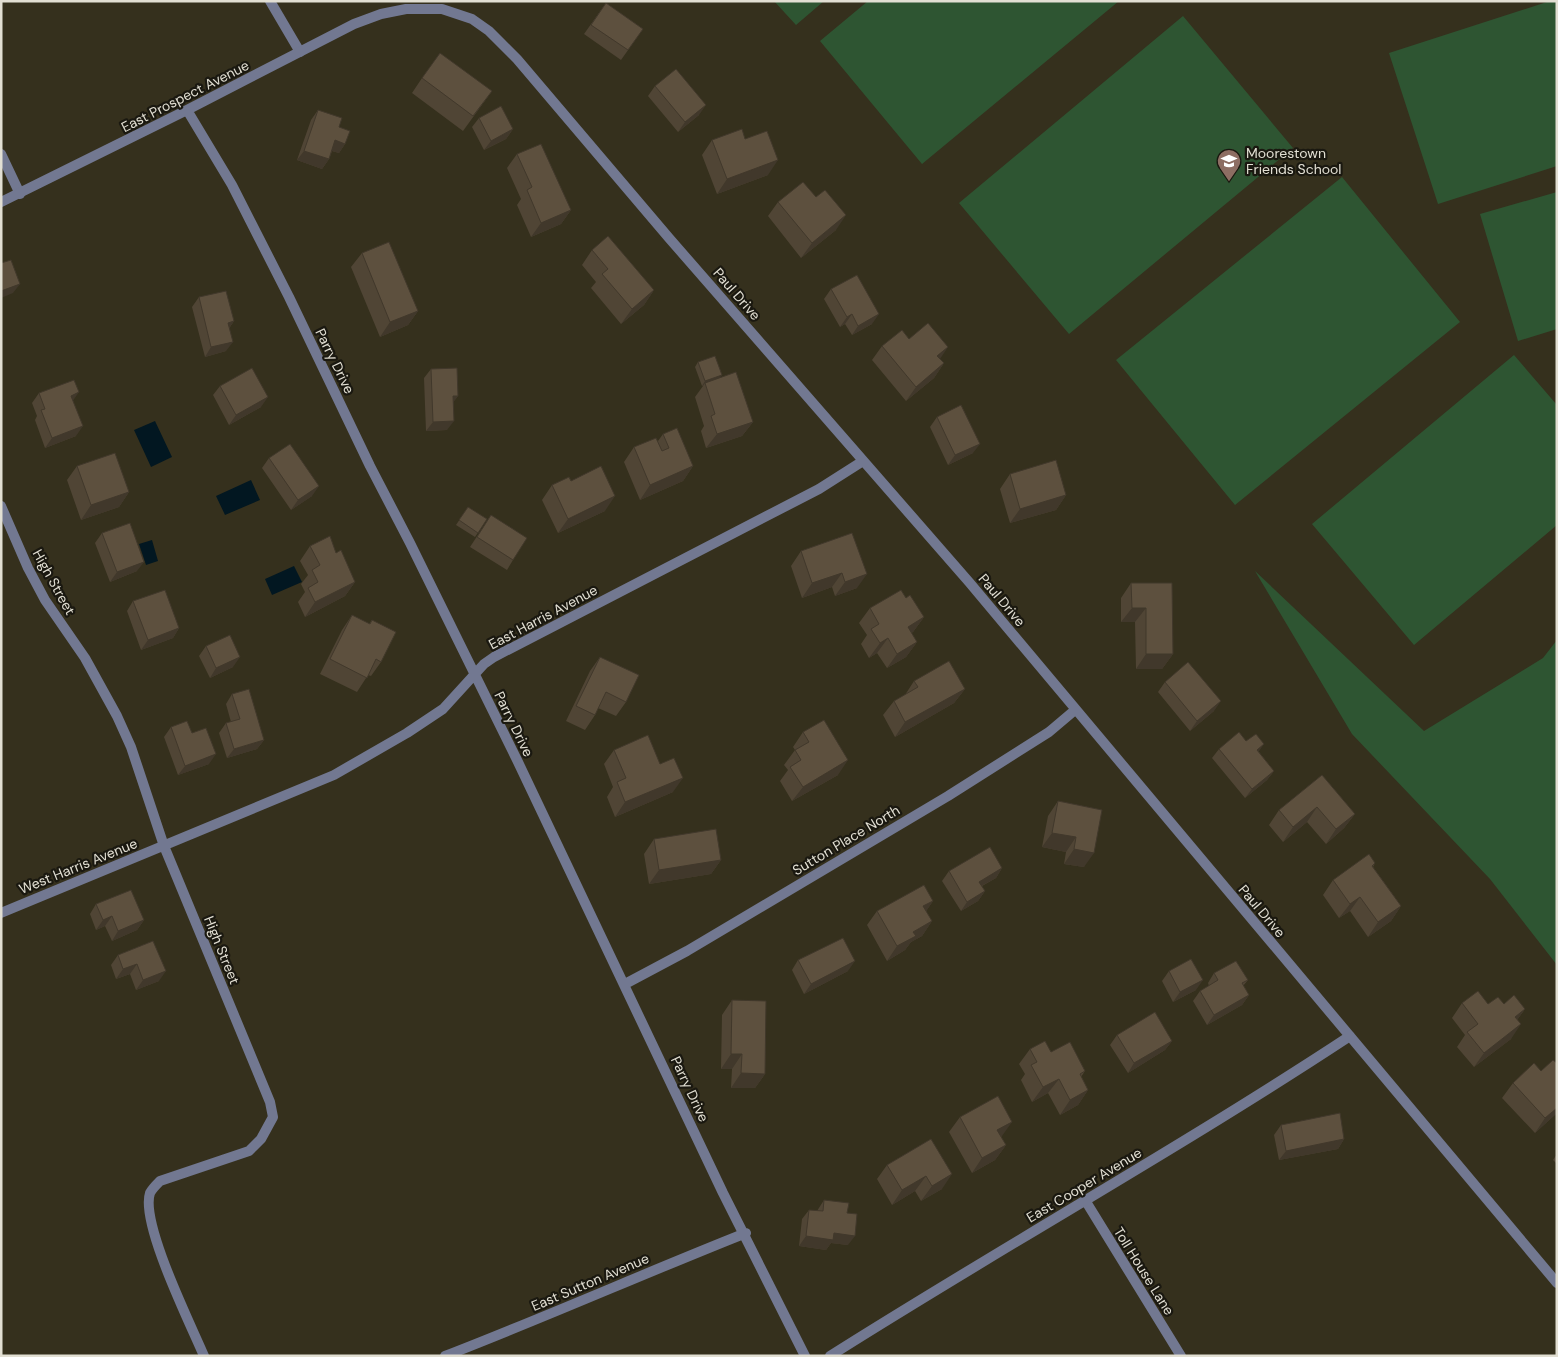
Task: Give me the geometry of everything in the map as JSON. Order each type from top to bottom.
[{"type":"street","points":[[270,1],[300,52]]},
{"type":"street","name":"Paul Drive","points":[[381,14],[406,9],[442,9],[472,19],[489,30],[566,115],[669,238],[969,582],[1557,1283]]},
{"type":"street","name":"East Prospect Avenue","points":[[1,202],[187,110],[354,24],[381,14]]},
{"type":"street","name":"Parry Drive","points":[[187,110],[243,206],[474,674],[625,984],[719,1184],[746,1233],[805,1356]]},
{"type":"street","points":[[1,154],[20,194]]},
{"type":"street","name":"East Harris Avenue","points":[[164,846],[284,797],[361,761],[443,709],[474,674],[494,657],[819,489],[863,460]]},
{"type":"street","name":"High Street","points":[[1,506],[28,568],[45,600],[85,658],[118,716],[131,748],[164,846],[270,1102],[273,1118],[261,1139],[249,1150],[160,1181],[150,1194],[150,1218],[158,1244],[204,1356]]},
{"type":"street","name":"Sutton Place North","points":[[625,984],[687,951],[948,796],[1049,732],[1075,710]]},
{"type":"street","name":"West Harris Avenue","points":[[1,912],[164,846]]},
{"type":"street","name":"East Cooper Avenue","points":[[830,1356],[1350,1036]]},
{"type":"street","name":"Toll House Lane","points":[[1085,1200],[1181,1356]]},
{"type":"street","name":"East Sutton Avenue","points":[[445,1356],[579,1304],[676,1260],[746,1233]]},
{"type":"green space","points":[[774,1],[824,1],[796,25]]},
{"type":"green space","points":[[868,1],[1119,1],[922,164],[820,41]]},
{"type":"green space","points":[[1550,1],[1557,1],[1557,166],[1438,204],[1389,53]]},
{"type":"green space","points":[[1183,16],[1293,148],[1069,334],[959,203]]},
{"type":"green space","points":[[1342,177],[1460,322],[1235,505],[1116,360]]},
{"type":"green space","points":[[1557,192],[1557,329],[1518,341],[1480,214]]},
{"type":"green space","points":[[1514,355],[1557,405],[1557,525],[1414,645],[1312,524]]},
{"type":"green space","points":[[1255,571],[1424,731],[1543,658],[1557,640],[1557,965],[1490,879],[1352,734]]},
{"type":"water","points":[[155,421],[172,457],[151,467],[134,430]]},
{"type":"water","points":[[251,480],[260,500],[225,515],[216,496]]},
{"type":"water","points":[[152,540],[158,561],[146,565],[139,544]]},
{"type":"water","points":[[294,566],[302,582],[272,595],[265,579]]},
{"type":"building","points":[[606,3],[643,29],[628,50],[591,25]]},
{"type":"building","points":[[440,53],[492,91],[473,116],[422,78]]},
{"type":"building","points":[[676,69],[706,105],[685,122],[655,86]]},
{"type":"building","points":[[501,106],[513,129],[491,141],[479,118]]},
{"type":"building","points":[[318,110],[342,118],[339,127],[350,131],[345,144],[335,140],[329,159],[304,151]]},
{"type":"building","points":[[742,129],[745,139],[767,131],[778,160],[727,179],[712,140]]},
{"type":"building","points":[[541,144],[571,210],[541,223],[527,190],[532,187],[517,154]]},
{"type":"building","points":[[803,182],[816,197],[825,190],[846,215],[812,243],[778,202]]},
{"type":"building","points":[[608,236],[654,290],[632,309],[602,274],[608,269],[592,250]]},
{"type":"building","points":[[389,242],[418,311],[390,322],[362,253]]},
{"type":"building","points":[[11,260],[20,284],[1,291],[1,263]]},
{"type":"building","points":[[857,275],[879,314],[858,326],[852,314],[847,317],[831,289]]},
{"type":"building","points":[[226,291],[234,321],[228,323],[233,342],[211,347],[199,297]]},
{"type":"building","points":[[928,323],[948,347],[937,356],[944,363],[916,387],[882,346],[902,330],[909,339]]},
{"type":"building","points":[[715,356],[722,375],[705,381],[698,362]]},
{"type":"building","points":[[252,368],[268,397],[236,415],[220,386]]},
{"type":"building","points":[[457,368],[458,396],[453,396],[454,421],[433,422],[431,369]]},
{"type":"building","points":[[736,372],[753,422],[717,434],[711,416],[715,414],[705,383]]},
{"type":"building","points":[[74,380],[79,392],[71,396],[83,426],[52,438],[41,410],[45,409],[39,393]]},
{"type":"building","points":[[961,405],[980,444],[955,455],[937,417]]},
{"type":"building","points":[[677,428],[693,466],[650,485],[634,447],[656,438],[662,451],[669,448],[663,434]]},
{"type":"building","points":[[290,444],[319,486],[298,500],[269,458]]},
{"type":"building","points":[[115,453],[129,492],[91,505],[77,466]]},
{"type":"building","points":[[1056,460],[1066,495],[1020,509],[1010,474]]},
{"type":"building","points":[[601,466],[615,496],[568,519],[552,485],[569,477],[571,481]]},
{"type":"building","points":[[468,507],[487,519],[478,533],[459,520]]},
{"type":"building","points":[[491,515],[527,538],[513,560],[477,537]]},
{"type":"building","points":[[130,523],[144,562],[117,572],[102,533]]},
{"type":"building","points":[[852,533],[867,574],[845,582],[842,573],[812,583],[801,551]]},
{"type":"building","points":[[330,536],[336,553],[341,550],[355,582],[315,602],[308,588],[318,582],[312,570],[320,565],[310,546]]},
{"type":"building","points":[[1131,583],[1172,583],[1173,654],[1146,654],[1146,608],[1132,608]]},
{"type":"building","points":[[165,590],[179,628],[148,640],[133,601]]},
{"type":"building","points":[[901,590],[906,598],[910,595],[924,617],[908,627],[917,642],[897,654],[888,638],[880,643],[871,629],[879,624],[870,608]]},
{"type":"building","points":[[352,615],[370,624],[372,620],[396,632],[381,662],[376,659],[367,678],[330,659]]},
{"type":"building","points":[[230,635],[240,657],[216,668],[206,646]]},
{"type":"building","points":[[600,657],[639,675],[626,702],[606,692],[595,715],[576,706]]},
{"type":"building","points":[[949,661],[965,689],[905,722],[894,701],[918,687],[914,681]]},
{"type":"building","points":[[1188,662],[1221,701],[1197,721],[1165,682]]},
{"type":"building","points":[[249,689],[264,740],[234,749],[226,723],[240,719],[232,694]]},
{"type":"building","points":[[824,720],[848,760],[803,787],[790,767],[801,760],[795,750],[809,742],[803,732]]},
{"type":"building","points":[[187,721],[192,733],[206,728],[216,754],[185,766],[171,727]]},
{"type":"building","points":[[1239,732],[1246,741],[1256,734],[1264,744],[1257,750],[1274,771],[1252,789],[1219,749]]},
{"type":"building","points":[[648,735],[660,764],[674,758],[683,778],[625,802],[617,782],[626,778],[614,750]]},
{"type":"building","points":[[1322,775],[1355,814],[1336,829],[1317,807],[1293,827],[1279,810]]},
{"type":"building","points":[[1058,801],[1102,810],[1094,853],[1074,849],[1076,837],[1052,833]]},
{"type":"building","points":[[716,829],[721,860],[659,870],[654,839]]},
{"type":"building","points":[[990,847],[1002,868],[979,882],[985,891],[967,902],[949,871]]},
{"type":"building","points":[[1369,854],[1375,863],[1372,866],[1401,906],[1378,922],[1360,897],[1350,904],[1333,880]]},
{"type":"building","points":[[924,885],[933,901],[923,906],[932,921],[913,932],[916,936],[897,946],[877,911]]},
{"type":"building","points":[[131,890],[144,920],[118,931],[112,916],[103,920],[96,904]]},
{"type":"building","points":[[843,938],[855,961],[811,984],[798,960]]},
{"type":"building","points":[[153,941],[166,971],[143,980],[137,964],[123,969],[118,955]]},
{"type":"building","points":[[1191,959],[1203,980],[1180,992],[1169,971]]},
{"type":"building","points":[[1236,961],[1248,980],[1242,983],[1249,995],[1214,1015],[1200,991],[1218,980],[1214,973]]},
{"type":"building","points":[[1478,991],[1488,1004],[1498,997],[1504,1004],[1514,995],[1525,1009],[1515,1017],[1521,1024],[1484,1053],[1467,1032],[1478,1024],[1462,1003]]},
{"type":"building","points":[[732,1000],[766,1001],[765,1074],[741,1073],[742,1054],[731,1054]]},
{"type":"building","points":[[1155,1012],[1172,1041],[1134,1063],[1117,1035]]},
{"type":"building","points":[[1045,1041],[1051,1052],[1070,1042],[1085,1071],[1080,1074],[1088,1090],[1070,1100],[1059,1079],[1043,1087],[1031,1065],[1037,1062],[1030,1049]]},
{"type":"building","points":[[1553,1060],[1557,1063],[1557,1108],[1545,1118],[1513,1083],[1534,1063],[1541,1071]]},
{"type":"building","points":[[998,1096],[1012,1122],[997,1130],[1006,1145],[982,1158],[960,1117]]},
{"type":"building","points":[[1340,1113],[1344,1139],[1286,1151],[1281,1125]]},
{"type":"building","points":[[931,1139],[952,1174],[932,1186],[926,1176],[902,1190],[887,1165]]},
{"type":"building","points":[[824,1200],[849,1203],[847,1213],[857,1214],[855,1236],[834,1233],[833,1240],[806,1236],[809,1210],[823,1211]]},
{"type":"place","name":"Moorestown Friends School","points":[[1229,182]]}]
